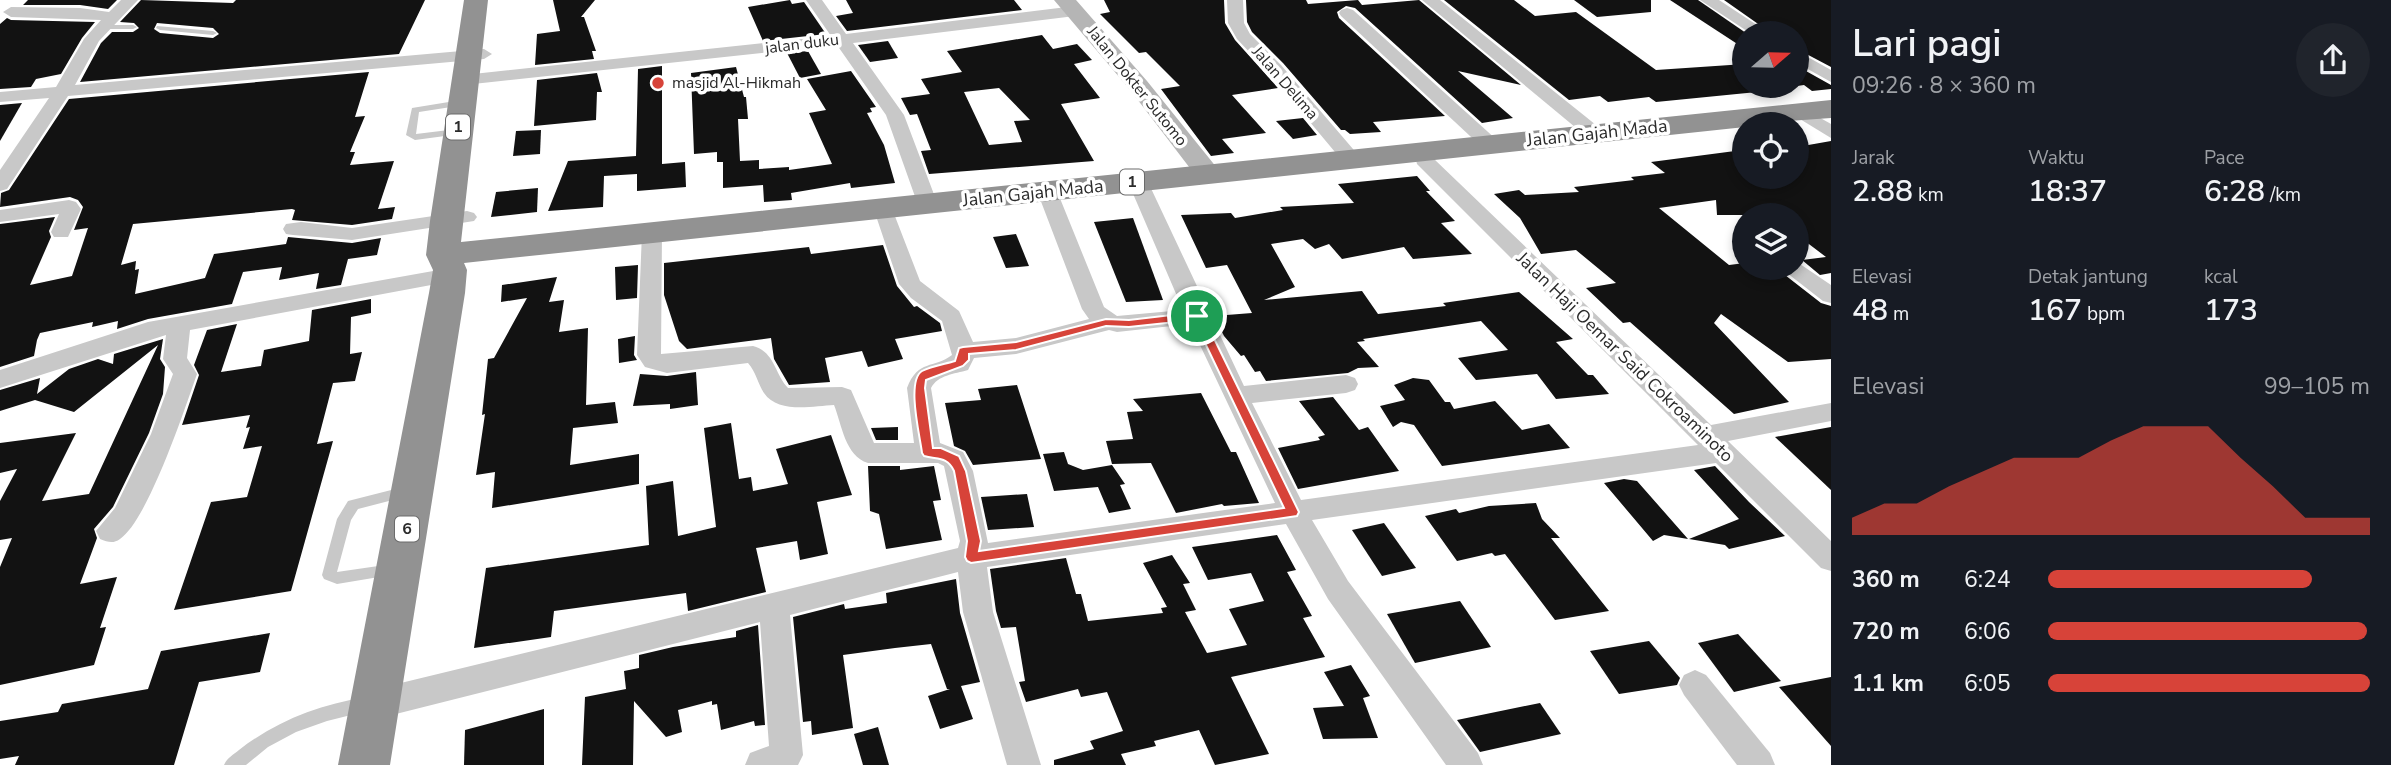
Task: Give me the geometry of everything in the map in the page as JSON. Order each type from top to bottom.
[{"type":"highway","name":"1","points":[[451,263],[472,75],[476,0]]},
{"type":"highway","name":"1","points":[[457,219],[457,132],[490,0]]},
{"type":"highway","name":"Jalan Gajah Mada","points":[[451,263],[652,233],[1816,110]]},
{"type":"highway","name":"6","points":[[364,765],[414,489],[451,263]]},
{"type":"main road","name":"Jalan Dokter Sutomo","points":[[1070,6],[1146,95],[1208,174]]},
{"type":"street","points":[[0,185],[106,22],[130,0]]},
{"type":"street","points":[[814,0],[839,40],[895,116],[928,205]]},
{"type":"street","name":"Jalan Delima","points":[[1235,0],[1236,23],[1243,37],[1275,69],[1352,160]]},
{"type":"street","points":[[1430,0],[1594,133]]},
{"type":"street","points":[[1708,0],[1742,21]]},
{"type":"street","name":"jalan duku","points":[[0,97],[218,80],[529,74],[839,40],[1070,6]]},
{"type":"street","points":[[11,11],[80,13],[106,22]]},
{"type":"street","points":[[1347,13],[1492,145]]},
{"type":"street","points":[[1810,64],[1831,77]]},
{"type":"street","points":[[1816,110],[1831,132]]},
{"type":"street","name":"Jalan Haji Oemar Said Cokroaminoto","points":[[1424,152],[1424,160],[1831,559]]},
{"type":"street","points":[[1138,182],[1197,316],[1293,512],[1338,590],[1466,765]]},
{"type":"street","points":[[1047,191],[1093,309],[1106,323]]},
{"type":"street","points":[[0,216],[69,205],[71,209],[61,232]]},
{"type":"street","points":[[884,209],[910,284],[918,295],[949,313],[955,323],[963,351],[964,360],[959,364],[927,373],[921,378],[919,388],[928,453]]},
{"type":"street","points":[[293,229],[319,228],[339,234],[457,219]]},
{"type":"street","points":[[652,233],[649,355],[653,361],[667,364],[753,354],[762,363],[776,394],[783,397],[842,396],[859,433],[861,447],[869,453],[941,453],[954,459],[960,471],[974,541],[971,557],[978,612],[1024,765]]},
{"type":"street","points":[[0,379],[127,335],[451,263]]},
{"type":"street","points":[[1809,278],[1831,296]]},
{"type":"street","points":[[963,351],[1016,346],[1106,323],[1129,324],[1197,316]]},
{"type":"street","points":[[110,531],[125,516],[164,435],[185,374],[184,368],[175,359],[179,323]]},
{"type":"street","points":[[1236,396],[1346,384]]},
{"type":"street","points":[[376,704],[971,557],[1293,512],[1714,444],[1831,412]]},
{"type":"street","points":[[762,765],[786,755],[774,605]]},
{"type":"street","points":[[1695,685],[1758,765]]},
{"type":"lane","points":[[106,22],[134,27]]},
{"type":"lane","points":[[160,28],[213,33]]},
{"type":"lane","points":[[457,132],[415,137],[411,135],[415,110],[472,75]]},
{"type":"lane","points":[[400,569],[337,579],[329,575],[344,519],[353,505],[414,489]]},
{"type":"lane","points":[[232,765],[267,739],[315,717],[335,710],[376,704]]},
{"type":"building","points":[[28,0],[117,0],[108,9],[80,5],[23,5]]},
{"type":"building","points":[[141,0],[233,3],[236,0],[425,0],[399,54],[80,82],[101,43],[112,32],[133,32],[139,28],[134,23],[120,22]],"holes":[[[157,23],[213,28],[219,34],[213,38],[160,33],[154,29]]]},
{"type":"building","points":[[553,0],[595,0],[581,17],[584,17],[596,51],[592,51],[594,59],[535,65],[537,34],[560,31]]},
{"type":"building","points":[[790,0],[792,4],[804,2],[826,34],[763,41],[748,7]]},
{"type":"building","points":[[846,0],[1014,0],[1022,10],[847,31],[836,16],[853,13]]},
{"type":"building","points":[[1104,0],[1224,0],[1225,23],[1235,40],[1278,88],[1232,95],[1266,133],[1222,139],[1234,153],[1211,156],[1161,89],[1180,86],[1146,52],[1139,53],[1100,14],[1110,12]]},
{"type":"building","points":[[1246,0],[1306,0],[1308,4],[1358,0],[1362,5],[1419,0],[1521,85],[1458,71],[1513,118],[1482,123],[1355,8],[1346,6],[1337,12],[1339,18],[1445,116],[1373,122],[1381,132],[1350,134],[1341,130],[1283,63],[1252,32],[1247,22]]},
{"type":"building","points":[[1444,0],[1514,0],[1535,16],[1576,12],[1656,70],[1732,65],[1732,94],[1656,102],[1649,97],[1608,102],[1600,96],[1569,100]]},
{"type":"building","points":[[1574,0],[1651,0],[1651,12],[1597,17]]},
{"type":"building","points":[[1670,0],[1698,0],[1732,23],[1732,41]]},
{"type":"building","points":[[1724,0],[1831,0],[1831,67],[1810,56],[1810,21],[1754,21]]},
{"type":"building","points":[[7,18],[95,22],[82,38],[61,74],[36,79],[31,87],[0,89],[0,24]]},
{"type":"building","points":[[1042,35],[1053,49],[1077,44],[1092,60],[1074,64],[1100,98],[1061,104],[1094,161],[929,174],[921,151],[931,150],[917,114],[910,115],[901,98],[930,94],[921,79],[962,72],[947,51]],"holes":[[[999,88],[1030,120],[1014,121],[1022,142],[989,145],[964,92]]]},
{"type":"building","points":[[888,41],[898,58],[870,62],[858,45]]},
{"type":"building","points":[[808,51],[821,74],[800,78],[787,53]]},
{"type":"building","points":[[662,66],[662,164],[685,162],[686,187],[637,191],[637,174],[604,176],[603,207],[548,211],[568,161],[636,156],[638,69]]},
{"type":"building","points":[[736,67],[746,97],[748,119],[738,119],[740,161],[759,160],[759,169],[789,167],[789,170],[832,164],[809,113],[826,110],[807,79],[851,71],[876,107],[870,108],[872,112],[867,113],[884,145],[895,183],[851,188],[850,183],[791,193],[792,200],[764,202],[763,185],[723,188],[723,162],[717,162],[717,152],[694,154],[691,73]]},
{"type":"building","points":[[369,72],[355,117],[365,116],[350,152],[355,152],[350,165],[394,161],[378,209],[395,207],[392,219],[352,225],[292,220],[295,210],[292,209],[133,224],[121,265],[136,261],[135,270],[139,269],[135,294],[205,278],[214,254],[286,244],[288,237],[352,243],[381,238],[377,255],[348,259],[341,285],[316,289],[319,273],[279,280],[282,267],[243,272],[232,304],[148,319],[117,329],[118,321],[92,327],[93,322],[40,333],[34,356],[0,367],[0,224],[55,217],[49,231],[51,237],[30,285],[72,276],[88,228],[74,230],[83,207],[78,200],[70,197],[0,207],[1,193],[9,190],[69,99]]},
{"type":"building","points":[[597,73],[602,92],[597,92],[596,120],[534,126],[537,80]]},
{"type":"building","points":[[1810,73],[1831,85],[1831,89],[1812,91]]},
{"type":"building","points":[[22,103],[0,141],[0,105]]},
{"type":"building","points":[[1303,118],[1317,135],[1293,139],[1276,121]]},
{"type":"building","points":[[541,130],[540,154],[513,156],[516,131]]},
{"type":"building","points":[[1831,141],[1831,273],[1820,275],[1809,266],[1809,259],[1826,257],[1809,244],[1809,203],[1732,203],[1732,215],[1717,215],[1716,200],[1659,208],[1729,265],[1732,265],[1732,280],[1791,280],[1821,303],[1831,306],[1831,359],[1788,362],[1721,314],[1714,323],[1789,402],[1734,414],[1630,322],[1623,323],[1586,288],[1616,283],[1576,250],[1541,254],[1520,218],[1494,194],[1519,190],[1525,195],[1579,192],[1574,187],[1634,180],[1631,177],[1665,173],[1651,162],[1732,151],[1732,189],[1809,189],[1809,145]]},
{"type":"building","points":[[1417,176],[1430,191],[1426,191],[1455,221],[1441,223],[1472,254],[1413,259],[1404,247],[1342,259],[1329,244],[1315,249],[1303,239],[1271,244],[1295,287],[1264,300],[1362,291],[1378,314],[1446,306],[1443,303],[1519,292],[1573,339],[1556,342],[1588,375],[1593,375],[1609,394],[1556,399],[1537,374],[1476,380],[1458,358],[1508,350],[1481,321],[1357,342],[1379,367],[1358,368],[1348,373],[1266,381],[1260,371],[1255,372],[1244,355],[1241,356],[1224,336],[1214,316],[1252,313],[1227,265],[1206,268],[1181,215],[1231,213],[1235,218],[1283,210],[1280,207],[1354,203],[1338,184]]},
{"type":"building","points":[[538,188],[537,212],[491,217],[496,192]]},
{"type":"building","points":[[1133,218],[1163,300],[1126,302],[1094,222]]},
{"type":"building","points":[[1016,234],[1029,266],[1006,268],[993,237]]},
{"type":"building","points":[[883,245],[897,286],[914,307],[917,306],[940,323],[942,331],[895,339],[903,359],[868,367],[862,351],[825,358],[830,382],[789,385],[774,359],[771,338],[687,349],[679,341],[664,295],[664,263],[809,247],[811,254]]},
{"type":"building","points":[[638,265],[637,298],[616,300],[615,267]]},
{"type":"building","points":[[557,277],[549,302],[564,300],[559,332],[588,328],[586,405],[615,402],[618,423],[573,428],[570,465],[639,454],[639,484],[492,508],[495,472],[476,475],[485,414],[482,415],[488,359],[494,358],[527,298],[501,302],[502,285]]},
{"type":"building","points":[[371,299],[371,313],[351,317],[350,354],[362,352],[355,381],[333,383],[317,444],[333,441],[291,591],[174,610],[211,502],[247,497],[262,446],[243,449],[250,427],[246,428],[250,415],[182,425],[199,375],[194,365],[207,330],[237,324],[221,372],[261,366],[264,350],[309,341],[312,310]]},
{"type":"building","points":[[635,336],[634,355],[637,360],[619,363],[618,339]]},
{"type":"building","points":[[163,339],[160,359],[165,367],[163,394],[149,433],[113,507],[94,529],[97,538],[80,584],[117,577],[100,628],[106,627],[94,665],[0,685],[0,567],[12,538],[0,540],[0,501],[17,469],[0,473],[0,443],[76,433],[42,501],[89,494],[158,345],[74,412],[35,400],[0,411],[0,390],[40,378],[37,394],[69,369],[98,359],[113,364],[114,354]]},
{"type":"building","points":[[696,372],[698,405],[670,409],[670,404],[633,406],[640,374],[667,376]]},
{"type":"building","points":[[1413,378],[1429,380],[1445,402],[1450,402],[1454,409],[1495,401],[1522,430],[1549,424],[1570,448],[1442,466],[1414,425],[1401,422],[1393,427],[1380,406],[1405,400],[1394,385]]},
{"type":"building","points":[[1017,385],[1041,459],[973,465],[965,451],[954,446],[945,403],[981,400],[978,389]]},
{"type":"building","points":[[1201,393],[1231,452],[1236,452],[1259,503],[1222,504],[1176,513],[1151,463],[1112,464],[1106,441],[1133,439],[1127,412],[1143,411],[1133,399]]},
{"type":"building","points":[[1333,397],[1359,430],[1368,427],[1399,471],[1298,489],[1278,448],[1320,440],[1318,437],[1325,435],[1299,401]]},
{"type":"building","points":[[731,423],[739,479],[751,477],[753,491],[788,484],[776,449],[831,435],[852,495],[817,502],[828,554],[800,560],[797,541],[756,548],[766,592],[688,611],[686,593],[554,611],[551,637],[474,648],[486,568],[649,545],[646,486],[673,481],[678,536],[716,527],[704,428]]},
{"type":"building","points":[[898,427],[898,440],[876,440],[871,428]]},
{"type":"building","points":[[1831,427],[1831,490],[1775,437]]},
{"type":"building","points":[[1064,452],[1068,464],[1083,470],[1112,465],[1125,484],[1120,485],[1131,509],[1109,513],[1098,487],[1054,491],[1043,454]]},
{"type":"building","points":[[868,466],[900,466],[900,470],[934,466],[941,500],[933,501],[942,540],[886,549],[879,514],[870,511]]},
{"type":"building","points":[[1715,466],[1785,536],[1729,549],[1725,545],[1689,539],[1739,519],[1694,470]]},
{"type":"building","points":[[1624,479],[1637,481],[1688,539],[1664,535],[1653,541],[1604,483]]},
{"type":"building","points":[[1027,494],[1034,527],[988,530],[981,497]]},
{"type":"building","points":[[1536,503],[1542,519],[1560,538],[1551,538],[1609,611],[1555,620],[1505,554],[1495,556],[1492,553],[1457,561],[1425,516],[1456,509],[1459,513],[1489,506]]},
{"type":"building","points":[[1384,523],[1416,568],[1382,576],[1352,530]]},
{"type":"building","points":[[1277,535],[1296,570],[1287,572],[1312,616],[1303,618],[1325,657],[1231,677],[1269,754],[1215,765],[1199,730],[1154,741],[1156,746],[1121,754],[1126,765],[1054,765],[1054,760],[1094,749],[1090,741],[1123,731],[1107,692],[1081,697],[1078,689],[1026,702],[1019,682],[1025,681],[1016,627],[1001,628],[990,569],[1066,558],[1076,594],[1081,594],[1088,621],[1163,613],[1161,608],[1167,607],[1143,563],[1172,555],[1190,583],[1183,584],[1196,610],[1185,612],[1207,653],[1247,645],[1229,609],[1264,601],[1251,573],[1208,580],[1192,547]]},
{"type":"building","points":[[956,579],[960,613],[980,682],[961,686],[973,719],[940,729],[928,696],[950,689],[947,689],[931,644],[843,655],[853,728],[812,735],[811,721],[803,722],[793,617],[844,604],[845,609],[887,603],[886,593]]},
{"type":"building","points":[[1460,601],[1491,647],[1415,663],[1387,614]]},
{"type":"building","points":[[758,625],[765,725],[755,726],[754,721],[721,730],[717,704],[712,705],[712,701],[678,710],[682,732],[666,737],[634,701],[633,765],[582,765],[585,697],[626,689],[624,671],[639,668],[639,655],[736,637],[736,631]]},
{"type":"building","points":[[270,633],[260,672],[199,682],[174,765],[15,765],[19,756],[0,759],[0,721],[58,712],[62,704],[148,689],[161,651]]},
{"type":"building","points":[[1738,634],[1781,681],[1734,692],[1698,643]]},
{"type":"building","points":[[1649,641],[1680,678],[1677,685],[1619,694],[1590,651]]},
{"type":"building","points":[[1351,665],[1370,696],[1363,698],[1378,738],[1323,739],[1313,708],[1344,706],[1324,672]]},
{"type":"building","points":[[1831,677],[1831,746],[1779,687]]},
{"type":"building","points":[[1540,703],[1561,734],[1480,752],[1457,720]]},
{"type":"building","points":[[544,709],[544,765],[464,765],[465,730]]},
{"type":"building","points":[[878,727],[889,765],[863,765],[854,734]]},
{"type":"place","name":"masjid Al-Hikmah","points":[[658,83]]},
{"type":"route","points":[[1197,316],[1293,512],[971,557],[974,541],[960,471],[954,459],[941,453],[928,453],[919,388],[921,378],[927,373],[959,364],[964,360],[963,351],[1016,346],[1106,323],[1129,324],[1197,316]]}]
